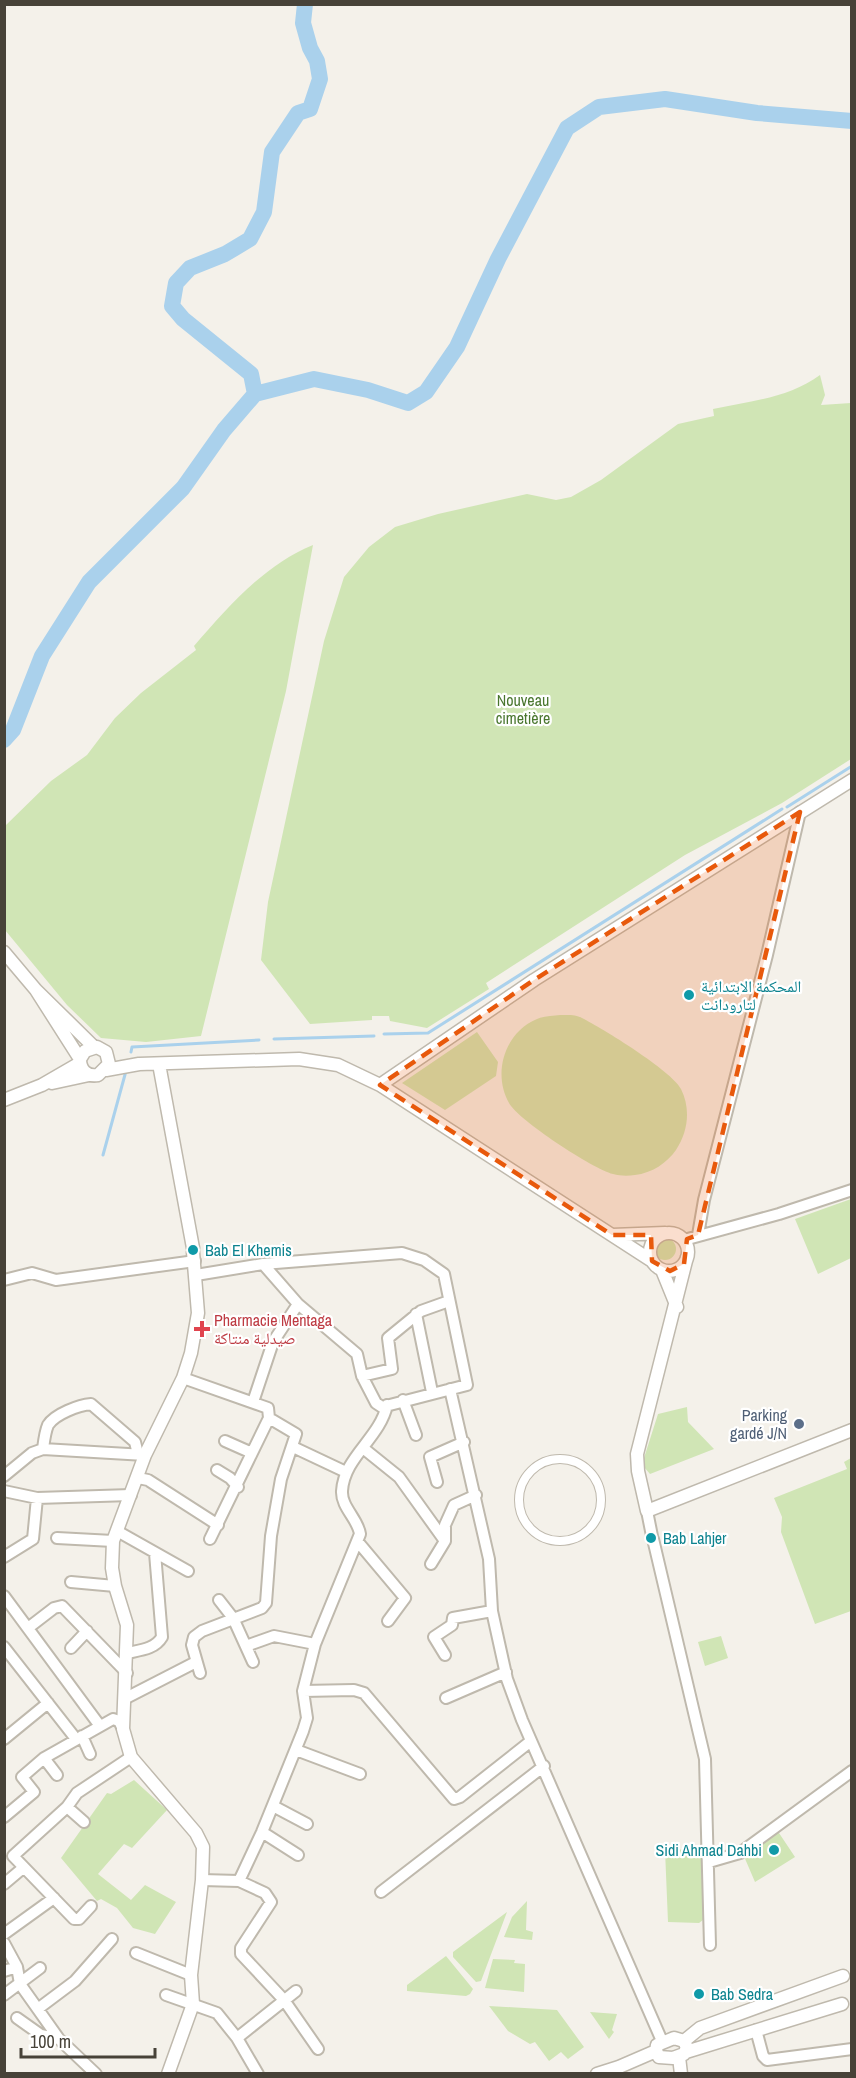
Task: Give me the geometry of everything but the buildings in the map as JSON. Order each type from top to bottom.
[{"type":"street","points":[[380,1085],[534,980],[852,780]]},
{"type":"street","points":[[698,1235],[704,1200],[767,955],[800,812]]},
{"type":"street","points":[[4,952],[36,990],[94,1047]]},
{"type":"street","points":[[36,990],[80,1061],[83,1070],[89,1075]]},
{"type":"street","points":[[42,1085],[80,1061],[85,1051],[94,1047],[100,1048],[107,1055],[109,1061],[106,1070]]},
{"type":"street","points":[[107,1055],[139,1064]]},
{"type":"street","points":[[4,1100],[42,1085],[98,1075],[106,1070],[139,1064],[272,1059],[316,1061],[355,1072],[380,1085],[657,1265],[677,1269],[687,1257]]},
{"type":"street","points":[[123,1729],[128,1653],[127,1625],[112,1568],[115,1536],[138,1478],[141,1455],[183,1377],[198,1313],[194,1254],[159,1064]]},
{"type":"street","points":[[684,1240],[779,1214],[852,1190]]},
{"type":"street","points":[[666,1233],[659,1236],[651,1247],[677,1307]]},
{"type":"street","points":[[612,1235],[673,1233],[684,1240],[687,1257],[677,1307],[638,1454],[638,1470],[705,1759],[710,1945]]},
{"type":"street","points":[[4,1280],[32,1273],[56,1280],[194,1254]]},
{"type":"street","points":[[196,1275],[263,1264],[375,1254],[411,1255],[442,1271],[466,1385],[432,1392],[382,1407],[376,1403],[362,1376],[357,1354],[298,1304],[263,1264]]},
{"type":"street","points":[[362,1376],[392,1369],[387,1339],[416,1314],[449,1301]]},
{"type":"street","points":[[253,1402],[269,1351],[298,1304]]},
{"type":"street","points":[[416,1314],[432,1392]]},
{"type":"street","points":[[183,1377],[268,1408],[269,1418],[238,1486],[210,1539]]},
{"type":"street","points":[[450,1389],[489,1559],[492,1611],[506,1672],[531,1741],[544,1766],[659,2046],[662,2059],[683,2050],[842,2004]]},
{"type":"street","points":[[403,1400],[416,1435]]},
{"type":"street","points":[[43,1449],[47,1428],[53,1419],[80,1406],[92,1404],[135,1442],[141,1455]]},
{"type":"street","points":[[238,1881],[262,1832],[307,1719],[303,1691],[315,1644],[335,1590],[358,1542],[359,1527],[342,1494],[346,1472],[383,1421],[387,1405]]},
{"type":"street","points":[[200,1673],[196,1662],[194,1637],[233,1618],[262,1608],[266,1603],[275,1513],[281,1479],[296,1434],[269,1418]]},
{"type":"street","points":[[647,1511],[852,1430]]},
{"type":"street","points":[[225,1441],[252,1453]]},
{"type":"street","points":[[437,1482],[430,1457],[464,1443]]},
{"type":"street","points":[[293,1447],[346,1472]]},
{"type":"street","points":[[363,1448],[399,1477],[445,1541]]},
{"type":"street","points":[[4,1476],[32,1453],[43,1449],[141,1455]]},
{"type":"street","points":[[566,1459],[579,1463],[591,1472],[599,1484],[602,1498],[600,1512],[593,1525],[583,1535],[569,1541],[555,1541],[541,1537],[530,1528],[522,1516],[519,1502],[521,1488],[527,1475],[538,1466],[551,1460],[566,1459]]},
{"type":"street","points":[[217,1470],[238,1486]]},
{"type":"street","points":[[138,1478],[148,1480],[218,1525]]},
{"type":"street","points":[[4,1491],[37,1498],[131,1495]]},
{"type":"street","points":[[431,1564],[445,1541],[445,1525],[454,1505],[476,1496]]},
{"type":"street","points":[[4,1557],[33,1539],[37,1498]]},
{"type":"street","points":[[57,1538],[115,1536],[155,1553],[188,1572]]},
{"type":"street","points":[[358,1542],[405,1598],[388,1621]]},
{"type":"street","points":[[128,1653],[149,1648],[162,1637],[155,1553]]},
{"type":"street","points":[[71,1582],[115,1586]]},
{"type":"street","points":[[4,1596],[100,1726]]},
{"type":"street","points":[[219,1600],[233,1618],[253,1662]]},
{"type":"street","points":[[28,1628],[59,1606],[87,1631],[127,1673]]},
{"type":"street","points":[[446,1655],[434,1637],[452,1625],[453,1618],[492,1611]]},
{"type":"street","points":[[71,1648],[87,1631]]},
{"type":"street","points":[[246,1646],[274,1636],[315,1644]]},
{"type":"street","points":[[4,1647],[79,1737],[90,1754]]},
{"type":"street","points":[[124,1700],[196,1662]]},
{"type":"street","points":[[446,1698],[506,1672]]},
{"type":"street","points":[[303,1691],[354,1690],[364,1693],[454,1799],[531,1741]]},
{"type":"street","points":[[4,1738],[48,1702]]},
{"type":"street","points":[[4,1817],[34,1792],[22,1777],[44,1758],[112,1719],[119,1721],[131,1756],[200,1840],[202,1880],[191,1976],[193,2004],[168,2073]]},
{"type":"street","points":[[296,1750],[360,1774]]},
{"type":"street","points":[[92,1906],[76,1920],[23,1868],[13,1854],[67,1807],[77,1793],[131,1756]]},
{"type":"street","points":[[44,1758],[57,1775]]},
{"type":"street","points":[[381,1892],[544,1766]]},
{"type":"street","points":[[709,1862],[740,1853],[852,1771]]},
{"type":"street","points":[[273,1806],[307,1824]]},
{"type":"street","points":[[67,1807],[84,1822]]},
{"type":"street","points":[[262,1832],[298,1855]]},
{"type":"street","points":[[4,1884],[23,1868]]},
{"type":"street","points":[[202,1880],[238,1881],[265,1893],[271,1902],[240,1952],[284,2000],[318,2049]]},
{"type":"street","points":[[4,1934],[54,1898]]},
{"type":"street","points":[[39,2008],[75,1982],[112,1939]]},
{"type":"street","points":[[4,1943],[16,1966],[20,1984],[59,2039],[96,2073]]},
{"type":"street","points":[[136,1953],[191,1976]]},
{"type":"street","points":[[4,1971],[16,1966]]},
{"type":"street","points":[[4,1995],[40,1968]]},
{"type":"street","points":[[681,2073],[683,2050],[694,2031],[846,1975]]},
{"type":"street","points":[[237,2038],[296,1990]]},
{"type":"street","points":[[166,1995],[217,2013],[237,2038],[258,2073]]},
{"type":"street","points":[[17,2018],[41,2035],[59,2039]]},
{"type":"street","points":[[756,2030],[763,2056],[767,2060],[852,2049]]},
{"type":"street","points":[[597,2073],[619,2067],[674,2038],[683,2050]]},
{"type":"highlighted area","points":[[800,812],[698,1235],[687,1239],[684,1264],[670,1271],[652,1261],[651,1235],[612,1235],[380,1085],[534,980]]},
{"type":"green space","name":"Nouveau cimetière","points":[[820,375],[825,395],[821,405],[851,403],[851,759],[782,803],[685,855],[486,983],[489,989],[427,1028],[390,1021],[389,1016],[372,1016],[372,1020],[310,1024],[261,960],[268,902],[324,641],[344,577],[369,547],[395,527],[438,514],[527,494],[556,500],[571,497],[601,480],[678,424],[714,416],[713,409],[782,394]]},
{"type":"green space","points":[[313,545],[286,691],[201,1036],[146,1042],[101,1038],[67,1005],[5,930],[5,826],[51,781],[87,755],[115,718],[141,693],[196,650],[194,646],[248,588],[295,553]]},
{"type":"green space","points":[[560,1015],[579,1017],[605,1031],[651,1061],[681,1089],[687,1112],[683,1136],[676,1150],[659,1167],[630,1176],[616,1175],[603,1170],[541,1132],[526,1121],[509,1103],[504,1091],[502,1067],[510,1043],[526,1025],[540,1018]]},
{"type":"green space","points":[[477,1032],[498,1062],[496,1076],[445,1110],[402,1083]]},
{"type":"green space","points":[[851,1199],[851,1258],[818,1274],[795,1219]]},
{"type":"green space","points":[[661,1238],[669,1238],[676,1245],[676,1253],[669,1260],[661,1260],[654,1253],[654,1245]]},
{"type":"green space","points":[[687,1407],[688,1422],[714,1449],[650,1474],[644,1467],[644,1458],[658,1414]]},
{"type":"green space","points":[[851,1458],[851,1611],[815,1624],[781,1532],[782,1517],[774,1498],[847,1469],[844,1462]]},
{"type":"green space","points":[[721,1636],[728,1658],[705,1666],[698,1642]]},
{"type":"green space","points":[[134,1780],[167,1810],[132,1848],[124,1844],[98,1874],[131,1900],[145,1885],[176,1902],[155,1934],[133,1928],[117,1908],[101,1899],[97,1901],[61,1858],[107,1793],[111,1794]]},
{"type":"green space","points":[[777,1830],[795,1857],[755,1882],[743,1854]]},
{"type":"green space","points":[[701,1849],[703,1920],[699,1923],[668,1922],[665,1850]]},
{"type":"green space","points":[[527,1901],[526,1930],[533,1932],[532,1940],[504,1937],[512,1917]]},
{"type":"green space","points":[[507,1912],[481,1981],[476,1982],[453,1957],[453,1952]]},
{"type":"green space","points":[[446,1956],[473,1989],[470,1994],[466,1996],[407,1991],[407,1985]]},
{"type":"green space","points":[[493,1959],[515,1960],[514,1963],[525,1964],[524,1992],[485,1988]]},
{"type":"green space","points":[[489,2006],[557,2010],[584,2047],[568,2059],[561,2052],[549,2061],[535,2042],[530,2044],[508,2031]]},
{"type":"green space","points":[[590,2012],[617,2014],[612,2030],[614,2032],[609,2039]]},
{"type":"waterway","points":[[255,394],[251,374],[183,319],[172,306],[176,283],[190,268],[225,254],[250,239],[264,212],[272,152],[298,113],[310,109],[320,79],[317,61],[310,48],[303,23],[305,4]]},
{"type":"waterway","points":[[4,740],[13,730],[42,656],[89,582],[183,488],[224,430],[255,394],[314,379],[368,390],[408,403],[426,392],[457,347],[498,259],[567,128],[599,107],[665,99],[757,113],[852,121]]},
{"type":"waterway","points":[[787,807],[852,766]]},
{"type":"waterway","points":[[384,1034],[428,1033],[782,809]]},
{"type":"waterway","points":[[274,1039],[374,1036]]},
{"type":"waterway","points":[[131,1052],[132,1047],[259,1040]]},
{"type":"waterway","points":[[103,1155],[126,1071]]},
{"type":"place","name":"المحكمة الابتدائية لتارودانت","points":[[689,995]]},
{"type":"place","name":"Bab El Khemis","points":[[193,1250]]},
{"type":"place","name":"Pharmacie Mentaga صيدلية منتاكة","points":[[202,1329]]},
{"type":"place","name":"Parking gardé J/N","points":[[799,1424]]},
{"type":"place","name":"Bab Lahjer","points":[[651,1538]]},
{"type":"place","name":"Sidi Ahmad Dahbi","points":[[774,1850]]},
{"type":"place","name":"Bab Sedra","points":[[699,1994]]}]
